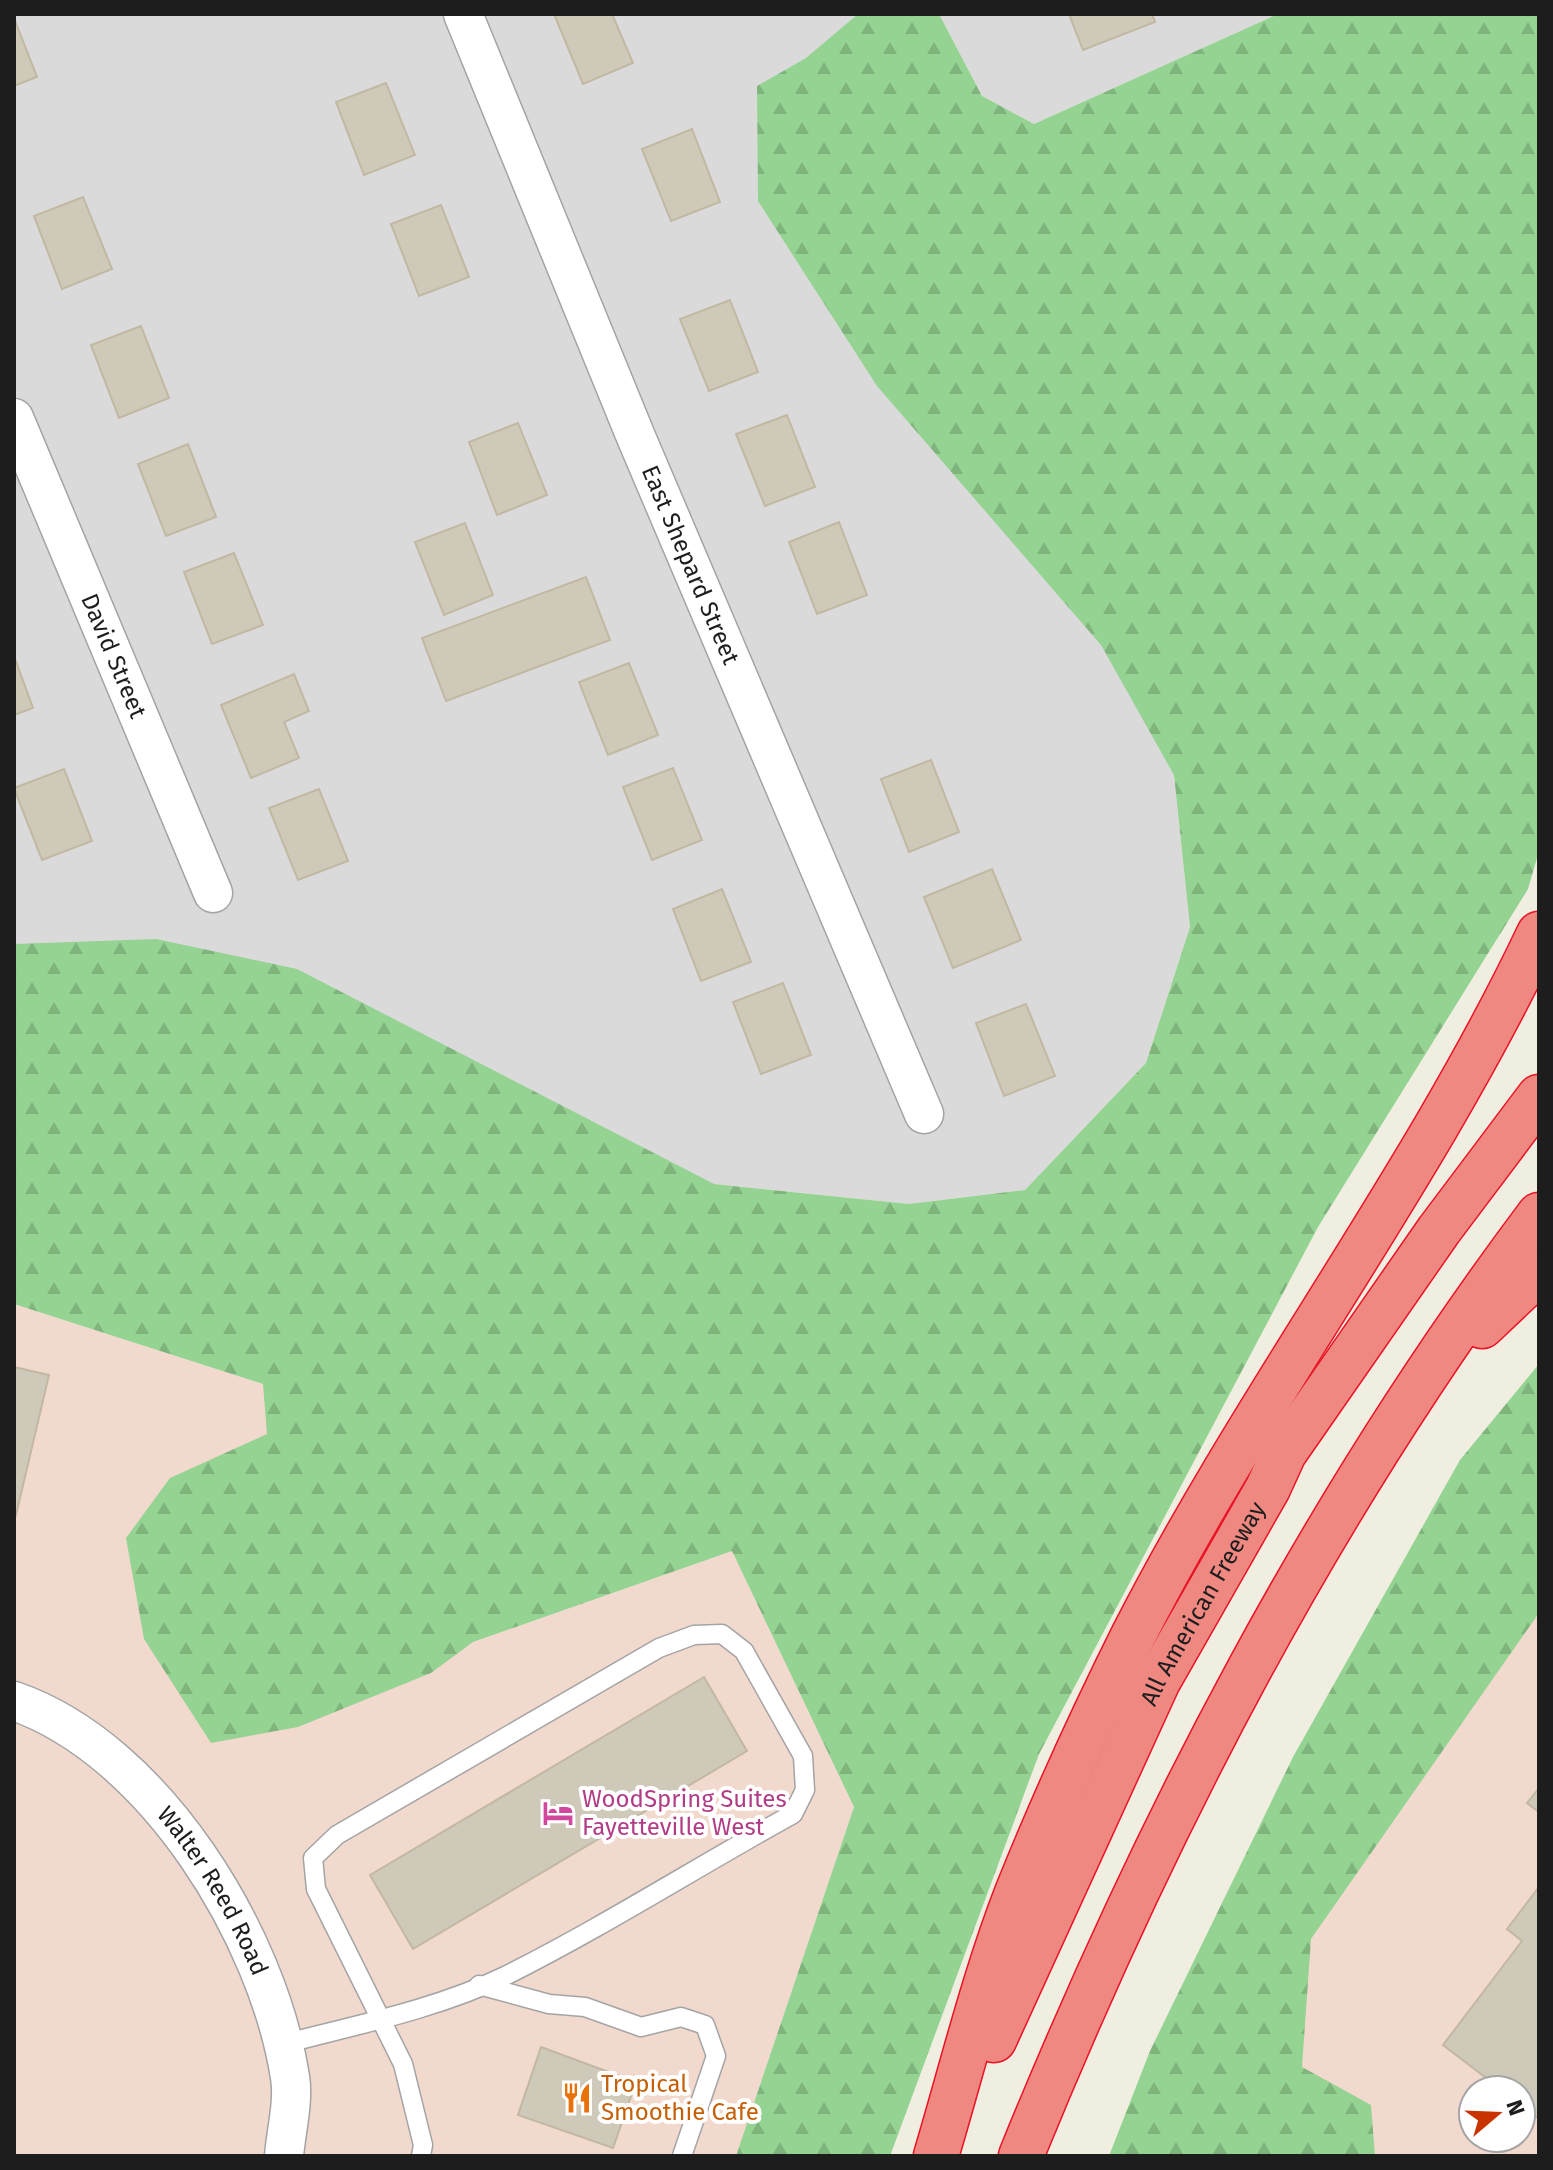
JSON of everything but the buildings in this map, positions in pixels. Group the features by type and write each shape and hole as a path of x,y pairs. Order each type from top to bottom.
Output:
{"highway":[{"path":"939,2156 1017,1896 1078,1752 1134,1635 1208,1501 1437,1125 1539,934"},
{"name":"All American Freeway","path":"939,2156 1158,1681 1261,1501 1284,1453 1439,1230 1539,1097"},
{"path":"1021,2156 1062,2055 1213,1733 1350,1491 1418,1385 1539,1215"},
{"path":"1418,1385 1539,1272"}],"street":[{"name":"East Shepard Street","path":"463,14 636,437 924,1114"},
{"name":"David Street","path":"14,418 213,893"},
{"name":"Walter Reed Road","path":"14,1701 37,1709 91,1745 143,1789 187,1839 224,1895 253,1954 283,2044 291,2081 284,2156"}],"lane":[{"path":"283,2044 382,2016 503,1977 793,1814 805,1790 803,1756 744,1651 722,1634 694,1635 659,1648 337,1835 313,1858 316,1889 382,2016 403,2064 423,2145 421,2156"},
{"path":"479,1985 549,2004 585,2007 641,2027 681,2017 705,2025 716,2056 682,2156"}],"shaded area":[{"path":"14,14 870,14 1174,775 1190,927 1146,1063 1025,1190 909,1204 714,1184 14,1086"},
{"path":"939,14 1278,14 1034,124 982,96"},
{"path":"14,1304 263,1384 473,1642 732,1551 854,1807 736,2156 14,2156"},
{"path":"1539,1613 1539,2156 1182,2156 1311,1939"}],"green space":[{"path":"858,14 939,14 982,96 1034,124 1278,14 1539,14 1539,851 1528,889 1318,1227 1039,1754 890,2156 736,2156 854,1807 732,1551 473,1642 431,1673 298,1727 211,1743 144,1639 126,1538 170,1478 267,1434 263,1384 14,1304 14,944 156,939 297,969 714,1184 909,1204 1025,1190 1146,1063 1190,927 1174,775 1101,645 877,386 758,201 757,86 806,58"},
{"path":"1539,1364 1539,1613 1311,1939 1302,2067 1371,2105 1375,2156 1109,2156 1150,2051 1293,1757 1460,1460"}],"place":[{"name":"WoodSpring Suites Fayetteville West","path":"558,1813"},
{"name":"Tropical Smoothie Cafe","path":"577,2098"}]}
